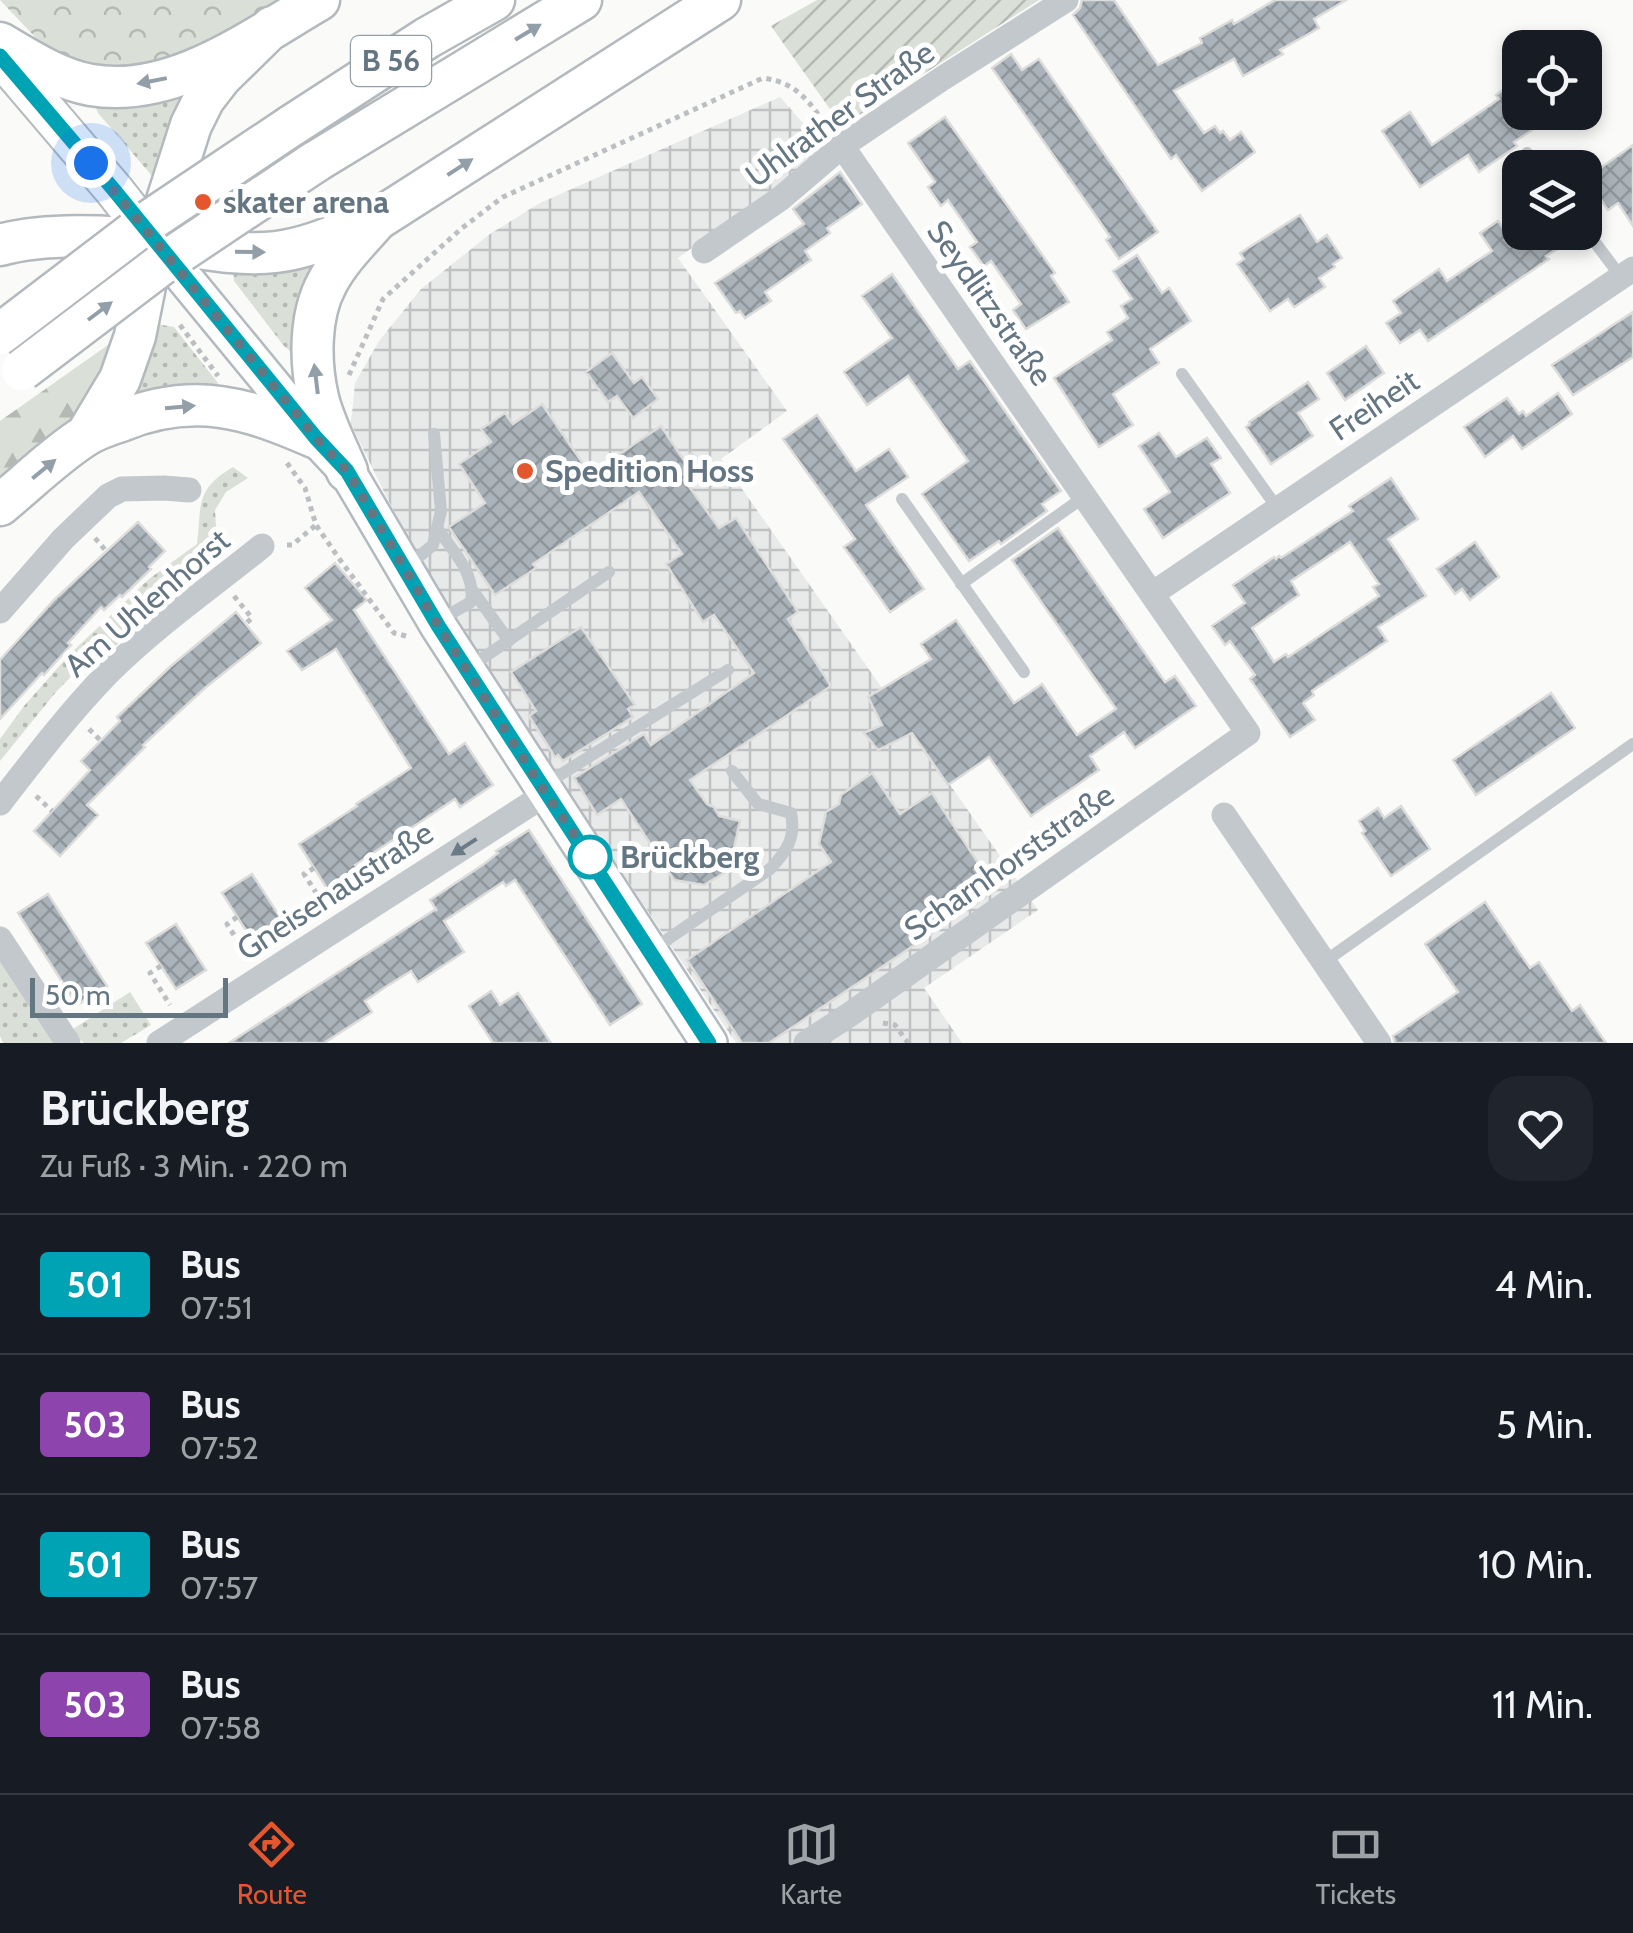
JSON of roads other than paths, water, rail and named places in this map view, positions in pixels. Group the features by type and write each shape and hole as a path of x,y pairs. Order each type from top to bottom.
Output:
{"highway":[{"path":"0,44 46,71 90,85 123,86 171,78 212,61 319,0"},
{"name":"B 56","path":"0,334 146,223 428,38 494,0"},
{"name":"B 56","path":"11,379 162,264 315,162 581,0"},
{"path":"0,245 16,240 110,236 202,250 274,252 299,248 378,219 720,0"},
{"path":"87,434 120,379 136,336 154,241 190,126 221,77 272,27"},
{"path":"347,471 317,419 312,348 325,287 340,262 378,219"},
{"path":"0,504 87,434 136,414 210,405 281,422 317,419"}],"main road":[{"path":"0,56 154,241 317,419"},
{"path":"347,471 404,568 424,630 466,669 709,1043"}],"street":[{"name":"Uhlrather Straße","path":"704,251 780,199 836,137 942,78 1066,0"},
{"name":"Seydlitzstraße","path":"836,137 1248,733"},
{"name":"Freiheit","path":"1152,594 1629,274"},
{"name":"Am Uhlenhorst","path":"0,611 108,496 122,489 189,490"},
{"name":"Am Uhlenhorst","path":"0,803 72,712 108,674 140,643 262,546"},
{"name":"Scharnhorststraße","path":"806,1043 1248,733"},
{"name":"Gneisenaustraße","path":"158,1043 544,790"},
{"path":"1224,815 1379,1043"},
{"path":"0,940 68,1043"}],"lane":[{"path":"1602,246 1629,274"},
{"path":"1182,374 1278,510"},
{"path":"404,568 433,545 442,511 434,434"},
{"path":"961,584 1084,497"},
{"path":"902,499 1024,672"},
{"path":"424,630 471,602 473,591 470,577 437,528"},
{"path":"466,669 609,572"},
{"path":"473,591 509,641"},
{"path":"544,790 728,670"},
{"path":"1324,962 1633,744"},
{"path":"650,951 770,868 792,840 792,813 758,804 732,771"}],"place":[{"name":"skater arena","path":"203,202"},
{"name":"Spedition Hoss","path":"525,471"},
{"name":"Brückberg","path":"590,857"}]}
